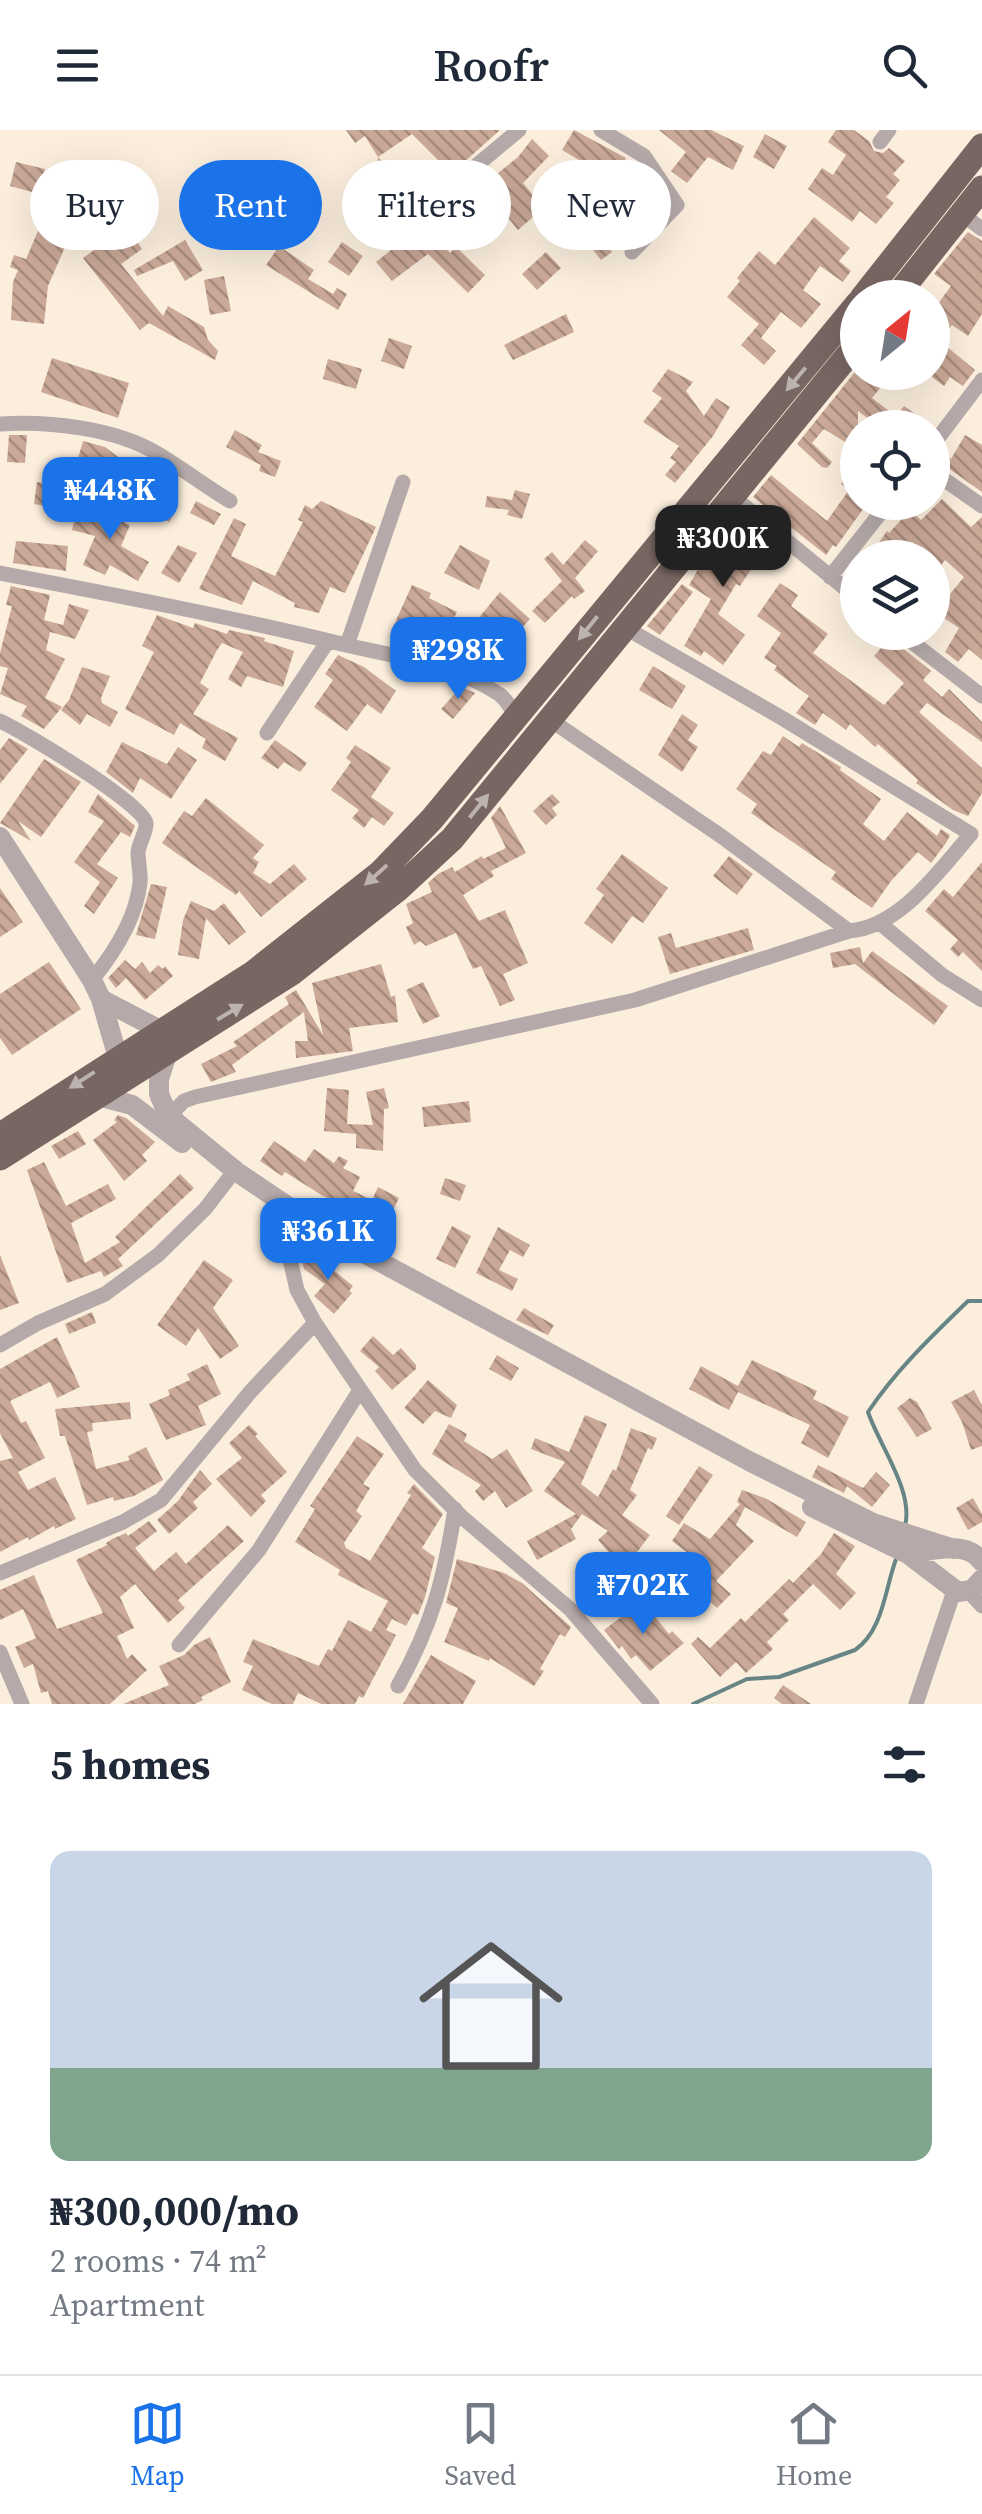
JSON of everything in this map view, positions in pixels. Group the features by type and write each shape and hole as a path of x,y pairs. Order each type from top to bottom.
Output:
{"highway":[{"path":"876,280 982,146"},
{"path":"913,280 972,222 982,188"},
{"path":"0,1135 118,1058 165,1039 292,973 397,890 452,838 730,494 740,464 840,327"},
{"path":"0,1158 98,1096 165,1039 381,872 432,819 740,464 840,361"}],"street":[{"path":"482,160 518,130"},
{"path":"601,130 644,156 677,205 632,252"},
{"path":"950,422 982,380"},
{"path":"0,424 61,427 134,443 230,501"},
{"path":"347,645 402,482"},
{"path":"950,484 982,506"},
{"path":"730,494 840,586"},
{"path":"830,578 875,520"},
{"path":"0,573 165,604 415,659 499,694 510,704 516,719"},
{"path":"170,1114 184,1101 194,1098 636,1000 849,931 882,924 931,880 977,828 624,627"},
{"path":"267,733 328,641"},
{"path":"922,650 982,696"},
{"path":"549,719 721,836 849,931"},
{"path":"0,721 45,745 126,800 145,819 138,856 138,896 96,990"},
{"path":"0,837 96,990 118,1058"},
{"path":"882,924 942,976 982,1000"},
{"path":"96,990 165,1039 159,1094 170,1114 237,1172 384,1266 873,1523 972,1592 916,1704"},
{"path":"98,1096 132,1104 286,1220 412,1296 864,1535 903,1545 962,1548 980,1555"},
{"path":"0,1344 105,1294 158,1255 205,1209 228,1178"},
{"path":"286,1220 287,1246 297,1290 315,1323 415,1470 570,1610 652,1704"},
{"path":"0,1573 123,1522 161,1500 251,1390 315,1323"},
{"path":"179,1645 259,1550 360,1390"},
{"path":"398,1686 420,1647 440,1591 455,1509"},
{"path":"0,1652 22,1704"}],"building":[{"path":"346,130 500,130 466,160 438,160 412,134 378,157 365,136 355,143"},
{"path":"574,130 626,158 579,160 562,150"},
{"path":"659,130 711,130 744,146 733,170 708,157 687,183 671,171 686,152"},
{"path":"836,130 854,130 869,141 874,151 883,153 889,148 905,161 893,174 900,180 886,197 894,203 876,224 860,211 852,222 808,189 822,168 833,175 846,155 828,142"},
{"path":"765,134 787,146 774,169 753,157"},
{"path":"532,139 549,156 545,160 531,160 531,175 523,183 531,193 531,219 518,230 511,221 511,163"},
{"path":"16,162 30,165 30,192 10,186"},
{"path":"814,217 850,248 839,261 851,271 844,280 820,266 803,290 821,304 801,328 781,312 761,338 776,351 764,365 741,345 759,324 727,297 759,251 775,265"},
{"path":"968,232 982,241 982,314 968,336 952,325 950,328 950,280 934,274"},
{"path":"342,242 342,250 354,250 363,256 349,276 328,262"},
{"path":"179,244 179,250 191,250 203,270 185,281 173,261 137,276 134,270"},
{"path":"30,250 64,250 48,286 44,324 11,320 13,282 18,270 10,267 14,255 26,259"},
{"path":"94,250 141,250 121,264 163,316 168,306 204,327 208,340 218,351 215,360 149,323 140,330 83,258"},
{"path":"276,250 285,250 314,270 308,279 333,294 337,288 347,294 338,310 266,265"},
{"path":"391,250 459,250 485,275 468,293 428,254 392,281 376,262"},
{"path":"593,250 610,250 612,252 601,260"},
{"path":"546,252 561,268 537,290 522,274"},
{"path":"224,276 231,311 210,315 204,280"},
{"path":"566,314 574,332 513,360 504,345"},
{"path":"389,338 412,346 404,369 381,361"},
{"path":"950,349 975,370 963,386 950,377"},
{"path":"52,358 129,383 118,418 41,392"},
{"path":"328,359 362,369 356,389 323,379"},
{"path":"668,369 693,382 686,391 704,416 716,398 730,407 713,436 675,483 665,475 676,462 670,458 679,446 643,422 662,398 652,391"},
{"path":"840,390 878,390 872,398 888,410 840,410 840,439 824,429 812,443 832,462 827,468 797,444"},
{"path":"235,430 262,445 258,452 281,461 275,477 259,471 261,465 226,447"},
{"path":"9,435 27,435 25,463 7,462"},
{"path":"965,435 982,445 982,492 950,469 951,459"},
{"path":"83,441 105,447 144,477 146,474 158,481 150,493 178,506 169,522 134,500 137,488 94,465 91,474 75,469"},
{"path":"771,475 827,521 840,503 840,520 855,520 826,555 753,497"},
{"path":"37,482 65,487 61,509 34,504"},
{"path":"515,490 530,494 522,519 507,515 509,510 485,507 487,496 512,500"},
{"path":"112,495 127,498 114,518 130,525 121,546 149,562 138,581 110,565 105,575 83,565 95,536 72,530 76,514 99,520"},
{"path":"196,501 221,514 214,525 190,513"},
{"path":"321,501 376,527 345,593 330,587 319,613 294,607 295,603 253,581 242,605 199,589 234,518 246,524 231,556 275,576 303,522 298,520 305,505 312,509"},
{"path":"950,507 971,527 982,517 982,660 969,649 958,662 945,652 950,650 959,628 950,622 950,594 964,577 950,564 950,540 881,540 901,520 950,520"},
{"path":"734,520 768,544 718,614 745,635 723,665 704,651 701,656 684,646 711,599 689,585 698,565"},
{"path":"585,540 598,551 575,578 585,591 574,599 572,596 545,623 532,611 562,581 544,559 552,552 563,565"},
{"path":"16,541 68,546 66,571 13,563"},
{"path":"178,545 197,553 179,583 161,573"},
{"path":"460,545 490,561 479,590 444,573"},
{"path":"780,583 798,595 791,606 828,634 813,653 884,705 904,683 874,656 879,650 905,650 931,671 923,680 942,697 949,689 982,722 982,742 927,703 919,712 982,768 982,793 968,816 916,783 918,780 878,744 875,747 850,724 846,730 823,713 815,725 796,713 809,696 764,658 781,633 757,616"},
{"path":"682,584 693,592 660,635 647,626"},
{"path":"412,585 457,612 435,654 416,649 420,638 393,627"},
{"path":"11,586 50,595 44,620 63,625 69,604 89,610 75,639 50,632 46,650 65,659 45,698 62,707 44,729 21,716 27,706 0,694 8,668 0,666 0,653 12,606 6,605"},
{"path":"500,592 530,619 502,650 522,668 515,675 483,647 475,656 459,642"},
{"path":"157,615 193,628 195,623 227,634 229,630 265,638 264,641 294,651 283,687 247,676 241,687 228,679 243,652 222,643 217,650 200,683 209,689 193,714 238,738 225,761 202,748 206,739 180,723 174,735 125,709 154,652 142,646"},
{"path":"338,655 364,667 396,691 381,714 367,704 347,731 314,707 333,680 325,674"},
{"path":"653,666 686,686 672,709 639,690"},
{"path":"82,667 110,676 101,698 102,703 118,712 110,727 87,714 80,725 61,710"},
{"path":"461,687 475,693 453,719 441,709"},
{"path":"682,714 698,725 688,740 698,747 682,772 658,755"},
{"path":"783,736 841,767 881,799 863,824 884,841 907,812 937,836 941,829 950,835 931,863 918,852 872,908 831,879 836,872 751,813 757,804 736,789 763,751 771,755"},
{"path":"9,738 28,749 0,784 0,750"},
{"path":"275,740 307,763 300,772 284,762 278,769 261,758"},
{"path":"122,742 167,764 178,747 197,760 171,799 140,778 133,793 106,772"},
{"path":"355,745 391,768 371,797 394,813 384,826 372,817 364,828 352,818 359,810 331,790 351,762 346,758"},
{"path":"44,759 81,782 41,837 18,821 31,841 0,823"},
{"path":"98,794 135,826 130,837 121,832 97,864 118,878 94,914 84,906 100,882 74,862 104,821 88,812"},
{"path":"552,794 560,802 552,808 557,815 546,825 533,811"},
{"path":"206,798 264,845 253,858 259,862 253,873 270,884 294,864 307,879 261,917 239,891 236,895 162,843 184,811 192,816"},
{"path":"500,806 526,853 491,871 494,876 463,895 479,921 505,910 528,963 503,974 515,1000 500,1006 481,966 473,969 456,933 426,946 420,941 414,945 406,927 413,923 406,904 432,892 428,883 438,874 452,867 455,872 506,848 491,818"},
{"path":"622,854 668,888 643,923 632,916 612,944 584,923 604,895 596,889"},
{"path":"729,856 753,874 737,895 713,876"},
{"path":"982,862 982,971 963,952 958,957 950,949 958,940 925,911 944,889 953,897"},
{"path":"151,884 167,887 155,939 136,935"},
{"path":"0,888 23,922 0,937"},
{"path":"191,901 214,911 224,903 246,932 229,945 206,918 199,959 178,955 183,920"},
{"path":"748,928 754,950 670,974 658,937 671,933 676,948"},
{"path":"860,947 863,963 872,951 948,1006 934,1025 855,964 833,968 830,953"},
{"path":"125,960 135,969 142,962 150,973 158,965 163,969 165,966 173,976 145,1000 126,978 116,988 108,978"},
{"path":"49,962 81,1009 12,1055 0,1038 0,994"},
{"path":"381,964 391,997 395,995 398,1022 349,1028 353,1051 296,1058 295,1041 308,1041 304,1012 232,1065 236,1072 211,1082 201,1064 237,1046 233,1042 289,1004 285,997 296,990 323,1035 312,983"},
{"path":"423,982 440,1016 423,1024 406,990"},
{"path":"327,1088 349,1090 347,1124 373,1125 366,1092 384,1088 389,1108 384,1109 383,1151 356,1148 356,1134 324,1131"},
{"path":"469,1101 471,1122 424,1127 422,1107"},
{"path":"118,1115 155,1142 142,1155 147,1161 124,1181 93,1140 117,1122 114,1120"},
{"path":"78,1131 86,1144 59,1159 51,1146"},
{"path":"274,1141 305,1162 314,1149 334,1163 339,1156 348,1161 343,1168 360,1177 353,1191 372,1200 378,1187 399,1198 377,1243 360,1234 364,1227 344,1218 349,1207 285,1172 282,1176 260,1161"},
{"path":"44,1162 66,1206 108,1184 116,1199 71,1223 85,1263 120,1242 115,1237 180,1174 194,1188 118,1259 123,1266 104,1277 101,1271 67,1283 27,1170"},
{"path":"445,1178 466,1185 460,1201 440,1194"},
{"path":"452,1226 471,1236 455,1268 436,1259"},
{"path":"498,1227 530,1245 523,1257 510,1250 499,1270 518,1279 512,1291 476,1273"},
{"path":"309,1250 353,1286 349,1291 352,1293 334,1314 314,1296 325,1284 304,1269 302,1260"},
{"path":"0,1255 19,1303 0,1310"},
{"path":"204,1260 233,1280 213,1308 239,1346 220,1359 198,1328 186,1346 157,1325"},
{"path":"524,1308 554,1325 548,1335 516,1320"},
{"path":"92,1312 96,1323 69,1334 65,1324"},
{"path":"373,1336 393,1355 401,1348 416,1365 392,1390 375,1371 379,1367 360,1351"},
{"path":"57,1337 80,1387 57,1398 50,1382 10,1401 21,1423 26,1421 45,1458 18,1472 28,1490 55,1477 76,1519 0,1552 0,1461 13,1458 0,1433 0,1369"},
{"path":"497,1355 519,1368 511,1381 489,1369"},
{"path":"752,1360 817,1391 813,1399 849,1417 828,1458 801,1443 810,1425 738,1392 729,1410 689,1389 701,1366 738,1386"},
{"path":"207,1364 221,1394 198,1406 206,1425 166,1440 149,1404 170,1395 168,1390 190,1380 187,1374"},
{"path":"428,1380 457,1405 451,1418 435,1411 423,1424 404,1408"},
{"path":"974,1390 982,1405 982,1446 971,1450 951,1402"},
{"path":"910,1398 917,1402 932,1429 917,1437 897,1408"},
{"path":"130,1402 131,1419 92,1423 93,1431 87,1432 96,1469 130,1460 128,1456 146,1447 163,1480 134,1496 87,1505 65,1436 60,1436 55,1409"},
{"path":"585,1415 607,1424 581,1484 598,1497 613,1469 616,1471 631,1428 657,1438 652,1450 648,1448 630,1490 637,1495 622,1515 650,1535 621,1566 598,1540 608,1531 582,1514 571,1529 576,1539 537,1560 527,1541 576,1514 544,1491 565,1462 531,1449 535,1438 569,1452"},
{"path":"449,1424 467,1434 464,1441 492,1459 507,1449 533,1491 506,1508 495,1491 483,1501 475,1491 481,1485 432,1454"},
{"path":"249,1425 287,1472 261,1495 266,1501 251,1517 216,1479 242,1458 229,1443"},
{"path":"357,1436 384,1454 363,1484 370,1488 356,1511 362,1516 344,1543 346,1548 370,1561 414,1484 443,1514 422,1548 435,1557 425,1597 418,1615 413,1613 406,1626 392,1619 386,1630 396,1635 363,1698 359,1696 355,1704 321,1704 298,1693 293,1704 272,1704 242,1690 253,1666 243,1662 253,1639 319,1666 348,1620 371,1632 388,1601 338,1575 340,1570 295,1542 315,1509 310,1506"},
{"path":"818,1465 863,1488 876,1472 890,1485 872,1507 847,1486 844,1493 812,1477"},
{"path":"699,1466 713,1475 679,1525 666,1516"},
{"path":"200,1470 212,1484 193,1502 198,1508 169,1534 157,1520 178,1501"},
{"path":"742,1490 765,1498 806,1522 797,1537 745,1507 736,1525 754,1541 716,1581 731,1594 717,1608 696,1589 712,1571 672,1541 684,1523 710,1539 740,1504 737,1502"},
{"path":"973,1498 982,1522 968,1530 956,1508"},
{"path":"149,1521 157,1531 135,1548 154,1571 176,1552 186,1564 228,1525 244,1541 178,1600 185,1608 168,1623 135,1584 120,1597 134,1628 117,1636 127,1659 132,1654 147,1670 110,1704 52,1704 48,1691 41,1693 33,1664 24,1668 15,1647 36,1638 23,1609 0,1620 0,1590 34,1575 57,1629 103,1613 76,1560 112,1539 126,1533 128,1536"},
{"path":"834,1533 855,1546 836,1574 856,1593 840,1610 813,1584 783,1614 789,1620 767,1642 773,1649 746,1673 736,1662 720,1677 691,1644 698,1637 710,1648 741,1618 745,1622 789,1579 793,1583 821,1554"},
{"path":"457,1559 504,1573 522,1583 571,1627 565,1637 560,1634 534,1686 490,1658 489,1661 444,1642 458,1608 446,1603"},
{"path":"642,1601 669,1634 672,1631 684,1643 650,1671 636,1655 631,1659 622,1646 619,1649 604,1630"},
{"path":"210,1637 231,1682 195,1704 123,1704 169,1685 159,1666"},
{"path":"431,1655 476,1681 463,1704 403,1704"},
{"path":"783,1685 811,1704 782,1704 774,1698"}],"waterway":[{"path":"905,1526 905,1498 868,1412 902,1368 968,1301 982,1301"},
{"path":"693,1704 747,1679 779,1677 855,1650 877,1621 896,1559"}]}
